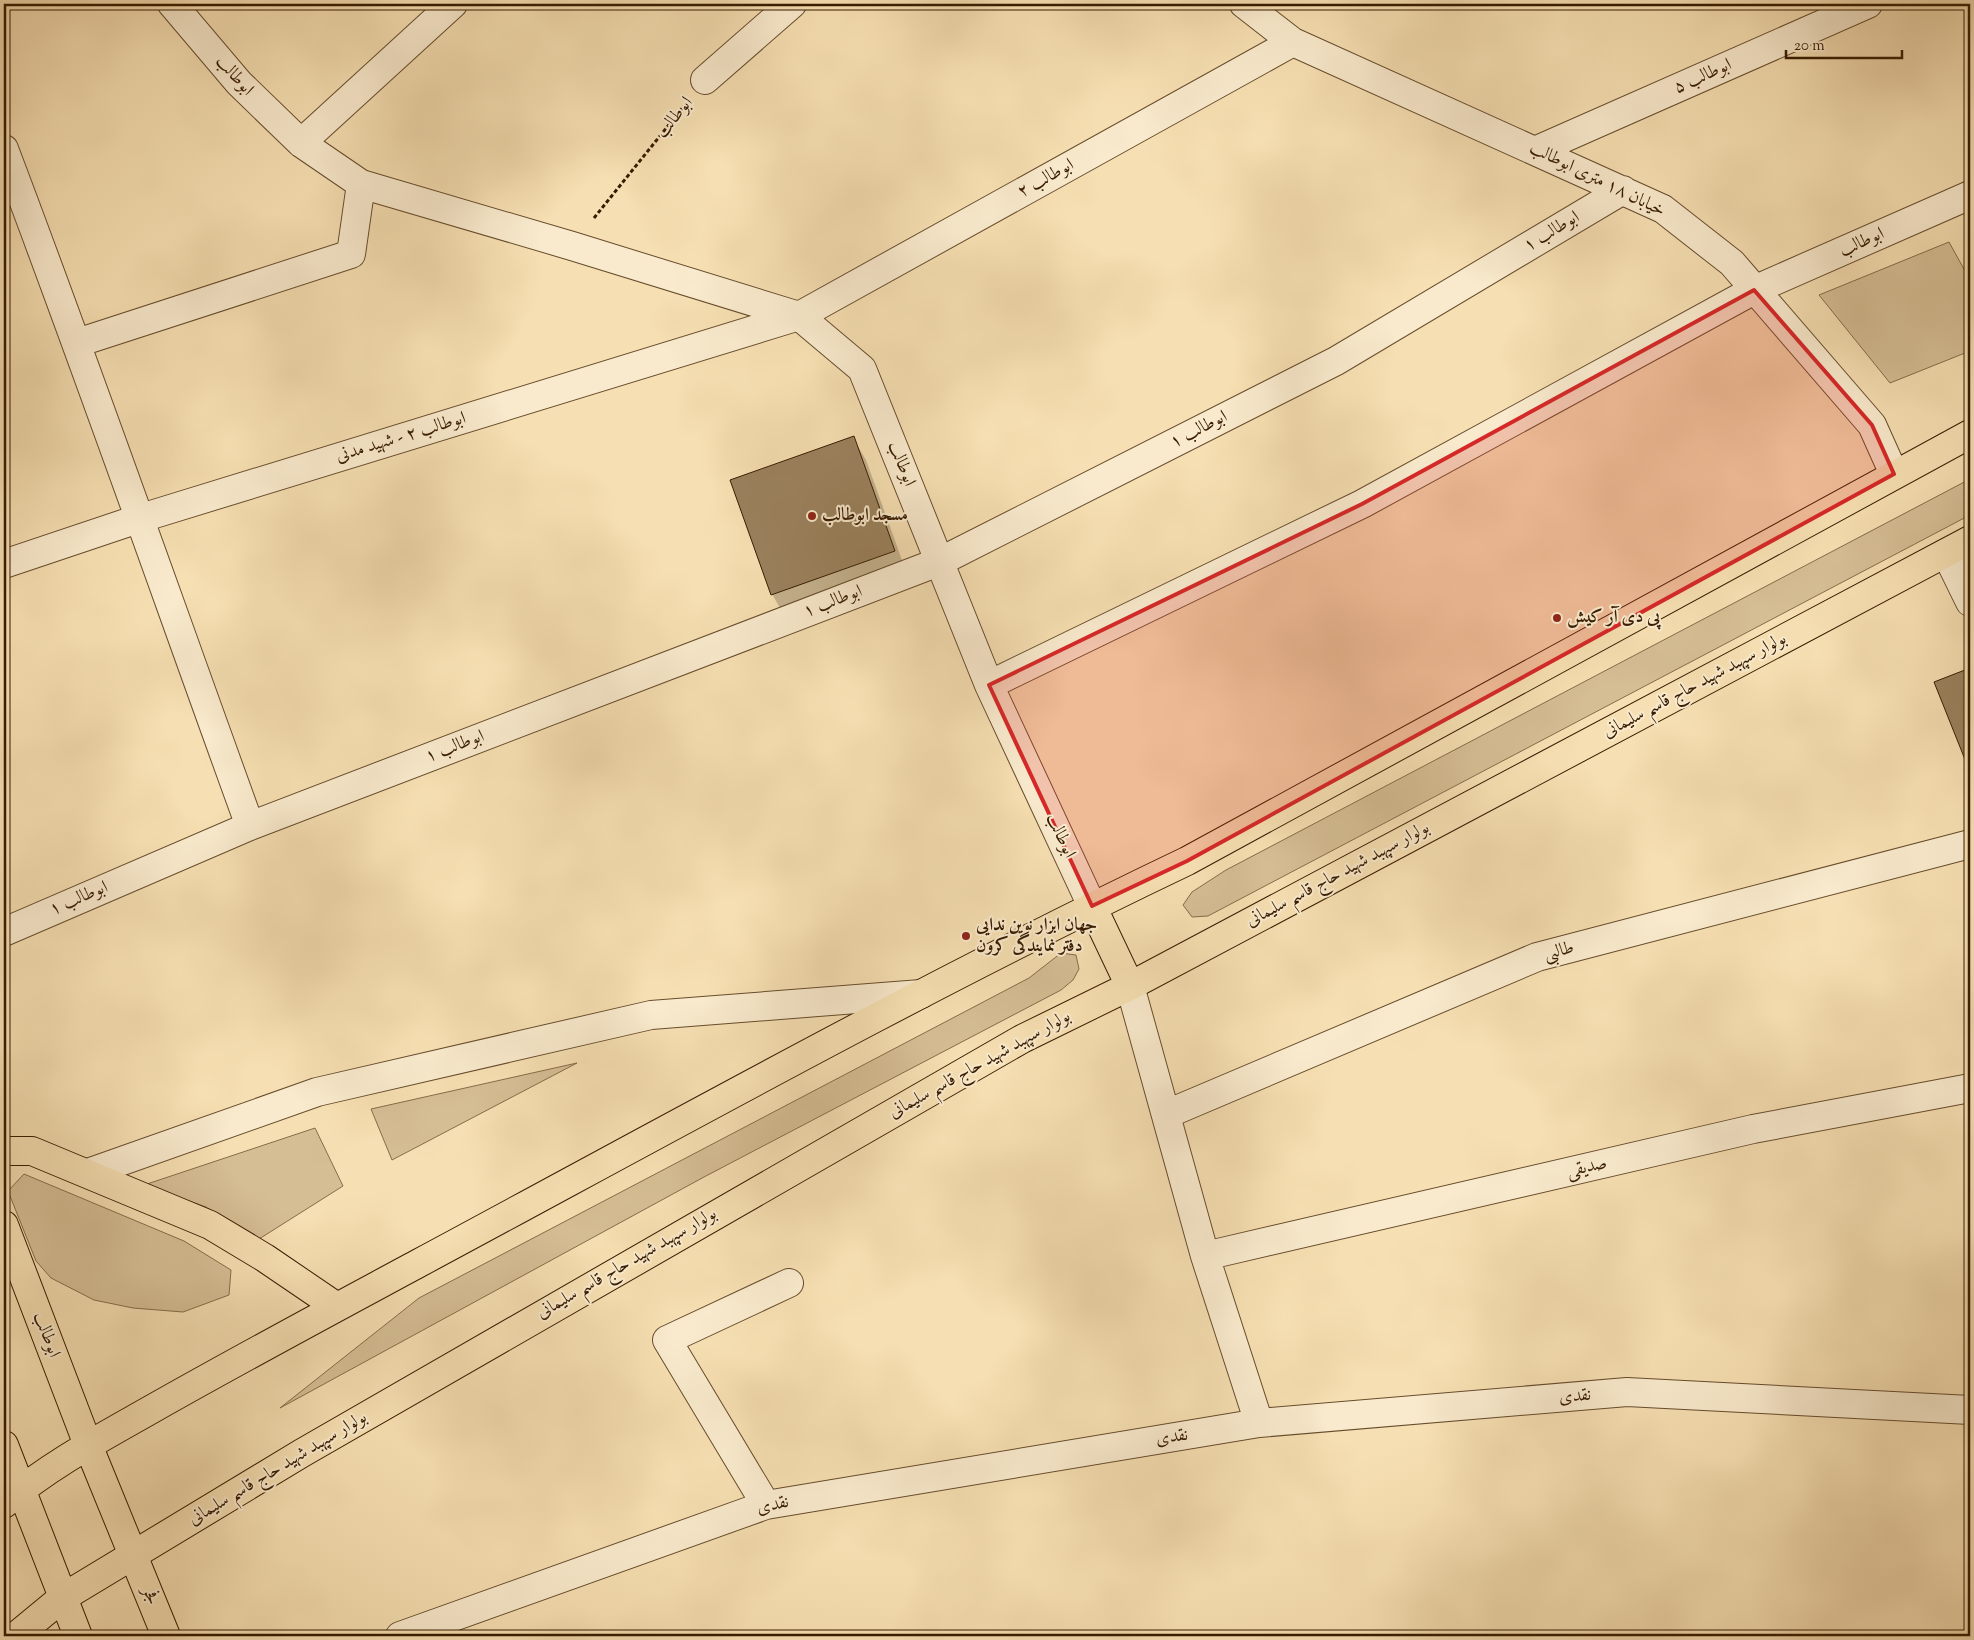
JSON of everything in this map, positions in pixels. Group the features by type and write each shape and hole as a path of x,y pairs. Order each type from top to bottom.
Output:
{"main road":[{"path":"12,1497 88,1446 337,1307 921,994 1092,906 1187,860 1970,434"},
{"name":"بولوار سپهبد شهید حاج قاسم سلیمانی","path":"16,1636 62,1598 302,1453 754,1191 1022,1039 1130,986 1970,540"},
{"path":"1092,906 1130,986"},
{"path":"4,1151 32,1151 210,1225 265,1258 337,1307"},
{"name":"ابوطالب","path":"4,1226 88,1446 134,1556"},
{"path":"4,1445 12,1497 62,1598 78,1636"},
{"name":"فجر","path":"134,1556 166,1636"}],"street":[{"name":"ابوطالب","path":"172,4 239,83 301,143 361,184 572,246 799,316 862,369 941,560 989,685 1092,906"},
{"path":"301,143 454,4"},
{"name":"ابوطالب","path":"705,80 792,4"},
{"name":"خیابان ۱۸ متری ابوطالب","path":"1244,4 1293,42 1538,150 1663,209 1732,263 1872,424 1894,474"},
{"name":"ابوطالب ۵","path":"1538,150 1868,4"},
{"name":"ابوطالب ۲","path":"799,316 1293,42"},
{"path":"4,149 77,343 138,519 250,826"},
{"path":"77,343 351,254 361,184"},
{"name":"ابوطالب ۱","path":"4,932 250,826 941,560 1336,361 1623,190"},
{"name":"ابوطالب","path":"1754,290 1970,196"},
{"path":"989,685 1362,504 1754,290"},
{"name":"ابوطالب ۲ - شهید مدنی","path":"4,564 138,519 799,316"},
{"path":"1946,553 1970,602"},
{"name":"طالبی","path":"1167,1114 1538,957 1970,844"},
{"path":"1130,986 1205,1256 1258,1424"},
{"path":"88,1173 318,1092 651,1015 921,994"},
{"name":"صدیقی","path":"1205,1256 1753,1129 1970,1088"},
{"path":"766,1505 667,1340 788,1283"},
{"name":"نقدی","path":"400,1636 766,1505 1258,1424 1627,1392 1970,1410"}],"path":[{"name":"ابوطالب","path":"572,246 705,80"}],"highlighted area":[{"path":"1754,290 1872,425 1894,474 1187,861 1092,906 989,685 1362,504"}],"shaded area":[{"path":"1949,242 1970,280 1970,351 1890,383 1819,295"},
{"path":"1970,479 1970,515 1208,916 1192,917 1183,905 1192,892 1226,870"},
{"path":"1061,953 1076,955 1079,969 1073,980 1061,990 704,1177 280,1408 419,1298 1029,978"},
{"path":"577,1063 392,1160 371,1109"},
{"path":"315,1128 343,1186 259,1239 206,1207 144,1185"},
{"path":"24,1174 184,1241 231,1270 229,1295 183,1312 133,1308 94,1300 51,1278 36,1261 8,1191"}],"building":[{"name":"مسجد ابوطالب","path":"854,436 895,551 771,595 730,480"},
{"path":"1970,668 1970,772 1934,682"}],"place":[{"name":"مسجد ابوطالب","path":"812,516"},
{"name":"پی دی آر کیش","path":"1557,618"},
{"name":"جهان ابزار نوین ندایی دفتر نمایندگی کرون","path":"966,936"}]}
